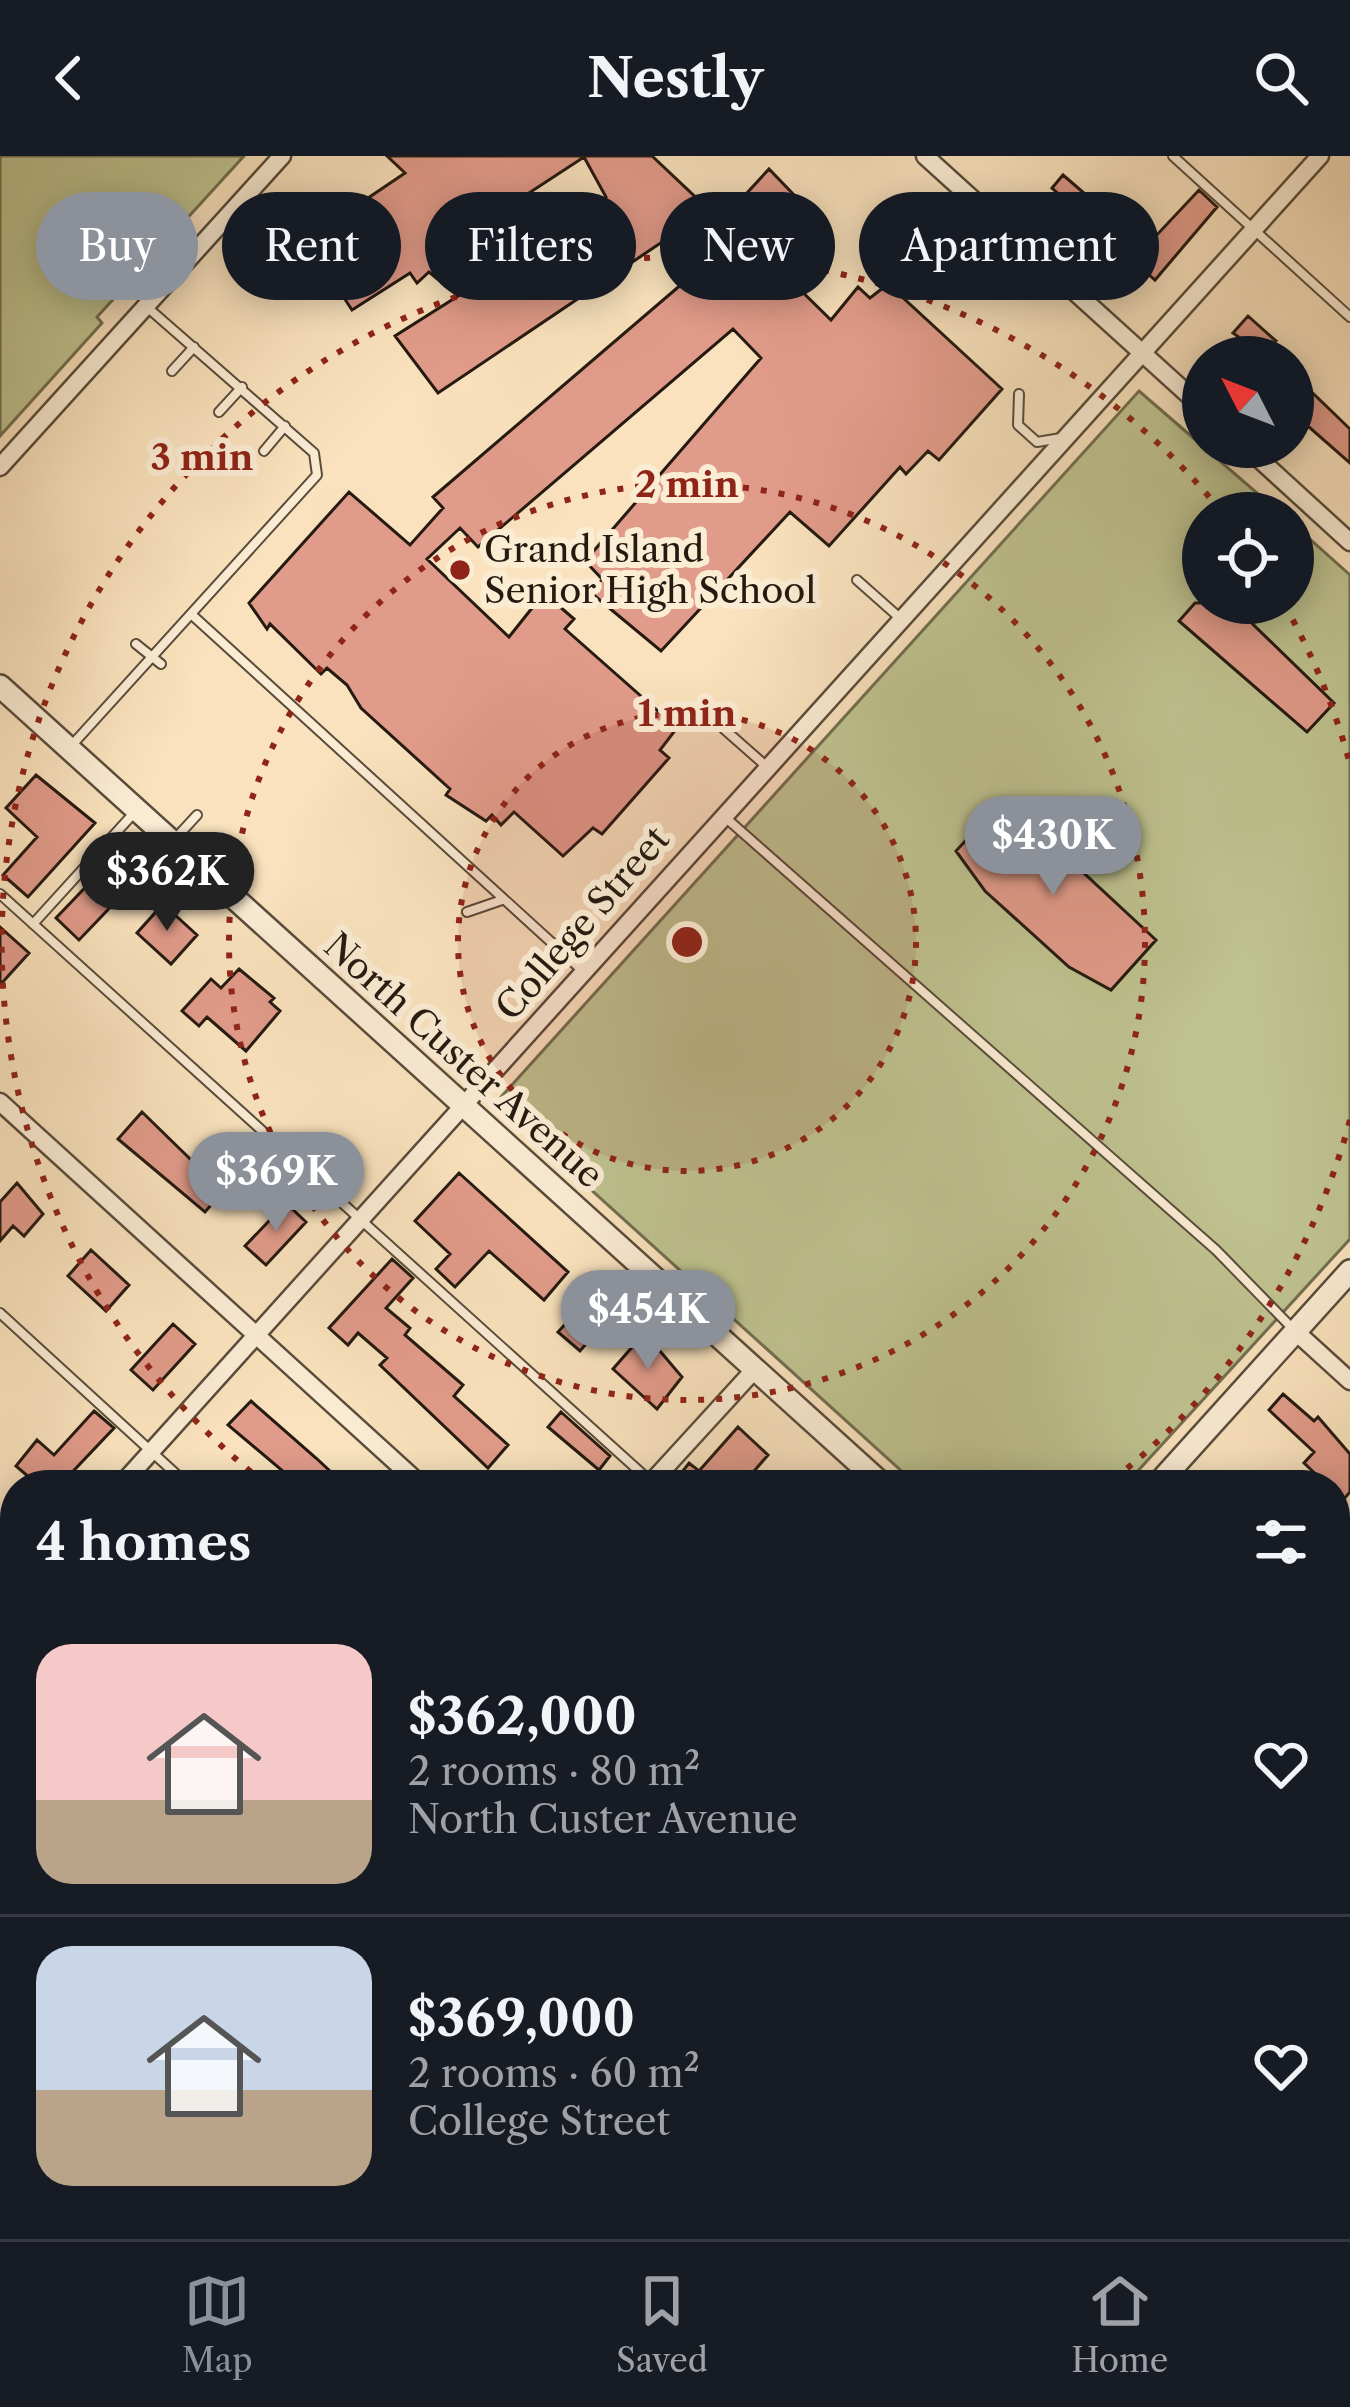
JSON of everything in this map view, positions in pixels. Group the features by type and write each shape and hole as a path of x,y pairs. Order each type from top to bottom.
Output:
{"street":[{"path":"0,467 282,156"},
{"path":"925,156 965,192"},
{"name":"College Street","path":"135,1470 1320,156"},
{"path":"1084,300 1182,389"},
{"path":"1269,468 1350,542"},
{"name":"North Custer Avenue","path":"0,686 867,1470"},
{"path":"0,1102 404,1470"},
{"path":"1175,1470 1350,1271"},
{"path":"1295,1331 1350,1381"},
{"path":"665,1470 756,1368"}],"lane":[{"path":"1173,156 1350,317"},
{"path":"68,748 317,476 314,453 146,306"},
{"path":"172,371 194,347"},
{"path":"219,412 242,387"},
{"path":"1019,394 1018,425 1037,442 1063,438"},
{"path":"264,451 285,426"},
{"path":"857,580 901,619"},
{"path":"191,614 584,973"},
{"path":"136,644 161,664"},
{"path":"724,730 766,766"},
{"path":"33,924 137,810"},
{"path":"722,814 1216,1250 1295,1331"},
{"path":"173,842 197,815"},
{"path":"0,894 637,1470"},
{"path":"466,912 504,899"},
{"path":"0,1313 172,1470"}],"green space":[{"path":"0,156 244,156 198,206 198,192 36,192 36,300 113,300 97,317 102,323 0,436"},
{"path":"1139,391 1182,428 1182,468 1228,468 1256,492 1182,492 1182,624 1314,624 1314,543 1350,575 1350,1239 1139,1470 900,1470 503,1110 501,1097"}],"building":[{"path":"387,156 652,156 690,192 660,192 660,243 636,260 636,192 603,192 584,157 531,192 425,192 425,276 417,283 410,273 401,279 401,192 377,192 405,173"},
{"path":"769,169 791,192 748,192"},
{"path":"1063,175 1083,192 1056,192 1052,188"},
{"path":"1199,190 1217,207 1159,275 1159,233"},
{"path":"858,287 859,300 905,300 1002,389 939,460 928,451 906,474 900,467 829,546 790,512 661,651 590,592 602,579 585,561 761,358 733,329 478,547 460,528 427,559 509,637 544,593 574,619 565,629 677,728 660,750 669,758 602,834 593,828 563,856 514,812 501,825 492,815 486,821 446,795 450,789 361,708 347,685 327,668 321,674 270,624 267,629 249,603 349,492 410,545 443,508 433,497 663,300 811,300 831,320"},
{"path":"345,300 368,300 352,310"},
{"path":"452,300 576,300 438,393 395,336"},
{"path":"1248,316 1270,336 1237,336 1233,333"},
{"path":"1314,394 1350,429 1350,463 1314,431"},
{"path":"1182,624 1253,624 1334,703 1307,732"},
{"path":"36,775 95,823 28,897 3,875 37,837 6,808"},
{"path":"1004,799 1156,940 1111,990 1069,967 985,891 956,851"},
{"path":"123,848 146,870 79,940 56,918"},
{"path":"163,904 197,935 171,964 137,933"},
{"path":"0,927 29,953 0,985"},
{"path":"239,969 274,998 270,1002 280,1011 246,1051 207,1017 199,1026 182,1011 211,979 221,988"},
{"path":"142,1112 223,1191 205,1212 118,1139"},
{"path":"459,1173 568,1272 544,1300 489,1251 455,1287 436,1269 450,1254 415,1221"},
{"path":"17,1183 43,1214 24,1236 13,1226 0,1241 0,1202"},
{"path":"286,1203 306,1222 266,1265 245,1246"},
{"path":"91,1250 129,1285 106,1311 68,1276"},
{"path":"392,1259 413,1278 386,1308 410,1328 405,1335 463,1385 454,1396 508,1445 488,1468 380,1365 387,1358 358,1333 348,1345 329,1328"},
{"path":"589,1298 610,1316 580,1351 558,1332"},
{"path":"173,1324 195,1344 153,1390 131,1370"},
{"path":"640,1338 654,1344 682,1377 657,1409 613,1369"},
{"path":"1283,1394 1314,1421 1318,1417 1350,1454 1350,1470 1311,1470 1304,1463 1314,1452 1269,1410"},
{"path":"251,1401 328,1470 282,1470 228,1425"},
{"path":"94,1411 114,1428 74,1470 21,1470 16,1466 37,1440 54,1455"},
{"path":"561,1412 610,1456 599,1470 548,1427"},
{"path":"738,1427 768,1455 755,1470 700,1470"}],"place":[{"name":"Grand Island Senior High School","path":"460,570"}]}
